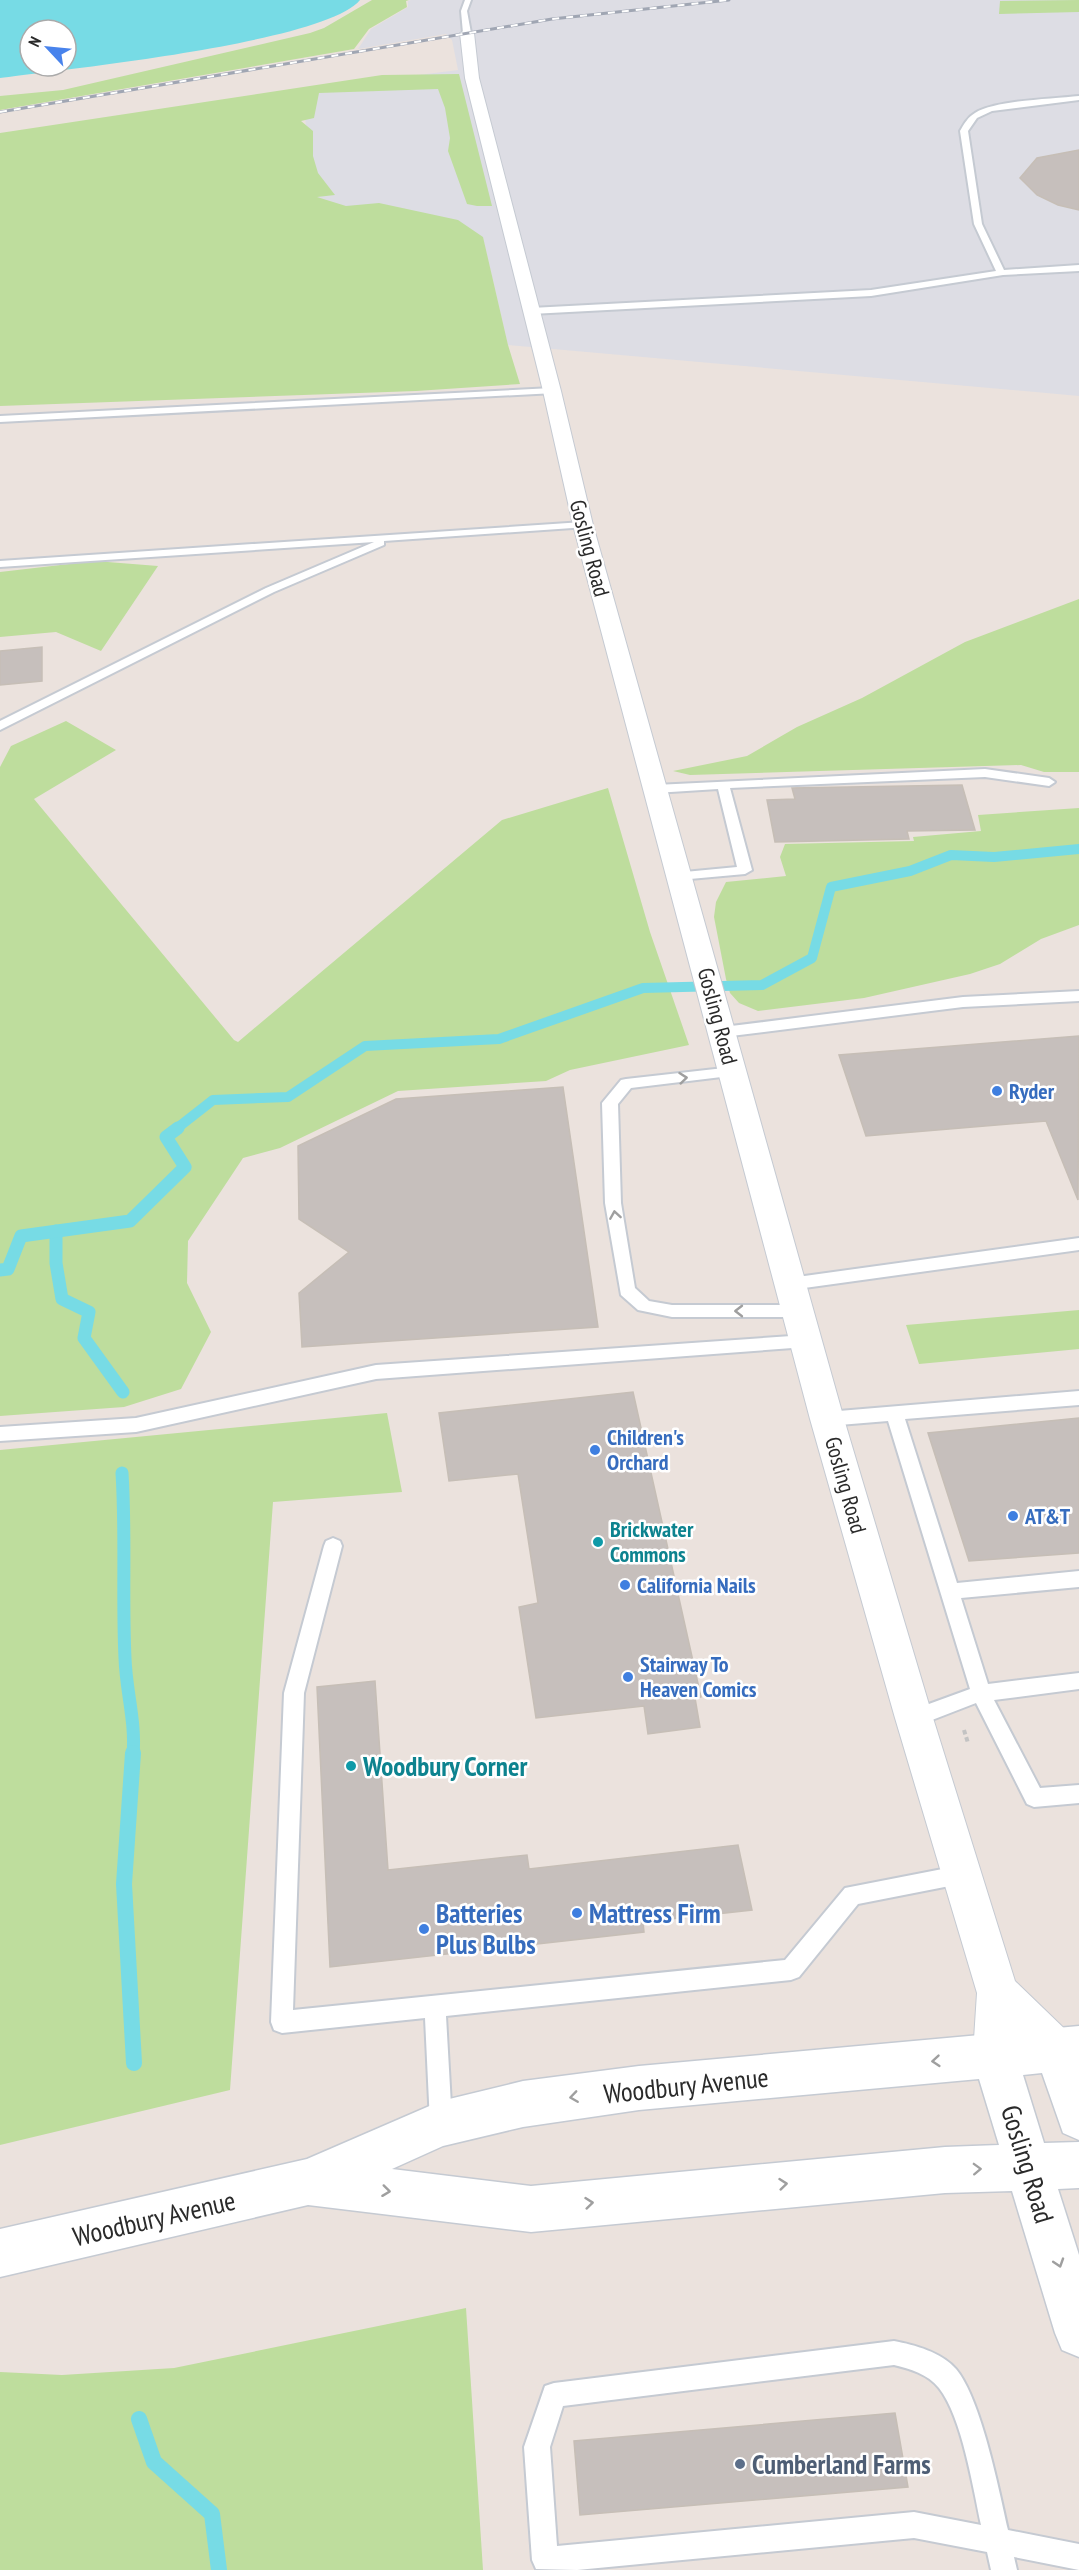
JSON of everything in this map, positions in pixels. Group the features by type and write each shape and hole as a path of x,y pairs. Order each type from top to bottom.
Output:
{"main road":[{"name":"Woodbury Avenue","path":"0,2253 308,2182 441,2124 523,2104 639,2088 1067,2049"},
{"name":"Gosling Road","path":"1067,2049 1079,2117"},
{"name":"Gosling Road","path":"994,2055 1079,2333"},
{"name":"Woodbury Avenue","path":"308,2182 531,2209 945,2170 1079,2165"}],"street":[{"name":"Gosling Road","path":"468,33 472,78 552,391 583,525 827,1419 914,1718 998,1993 994,2055"},
{"name":"Gosling Road","path":"998,1993 1067,2049"}],"lane":[{"path":"468,0 464,11 468,33"},
{"path":"1001,273 978,224 964,131 968,122 979,113 990,109 1079,98"},
{"path":"531,311 914,289 1030,269 1079,268"},
{"path":"0,419 552,391"},
{"path":"0,564 583,525"},
{"path":"0,726 270,590 393,537"},
{"path":"656,789 985,773 1049,782"},
{"path":"679,876 745,870 723,785"},
{"path":"723,1032 963,1002 1079,996"},
{"path":"733,1072 626,1084 610,1102 613,1203 627,1291 644,1306 672,1311 798,1312"},
{"path":"0,1434 136,1425 376,1372 798,1312 1079,1244"},
{"path":"827,1419 1079,1398"},
{"path":"896,1414 948,1592 981,1693 1034,1798 1079,1794"},
{"path":"333,1546 294,1693 282,2022 791,1970 852,1895 963,1875"},
{"path":"948,1592 1079,1579"},
{"path":"914,1718 981,1693 1079,1681"},
{"path":"435,2006 441,2124"},
{"path":"1004,2570 997,2541 963,2406 948,2379 921,2359 894,2353 554,2395 537,2447 545,2560 914,2525 997,2541 1079,2557"}],"shaded area":[{"path":"1079,0 1079,396 508,345 483,238 316,218 302,90 458,70 452,40 446,34 358,49 371,29 408,7 408,1"}],"green space":[{"path":"372,0 409,0 406,1 407,7 369,29 354,49 0,110 0,96 63,90 310,33 324,28"},
{"path":"1079,0 1079,12 999,14 1000,1"},
{"path":"459,74 492,206 467,204 448,151 450,138 445,108 438,89 319,93 314,118 301,121 313,131 313,156 318,173 335,195 317,197 346,206 379,203 458,220 483,237 508,345 520,384 416,391 0,406 0,133 382,75"},
{"path":"95,561 158,566 101,651 56,632 0,637 0,572"},
{"path":"1079,599 1079,772 1044,772 1021,765 690,775 673,771 747,756 797,727 862,698 965,642"},
{"path":"66,721 116,750 34,799 234,1040 238,1042 502,820 608,788 650,932 689,1045 570,1070 546,1081 398,1091 280,1148 243,1158 188,1241 187,1283 211,1332 181,1389 124,1407 0,1416 0,767 11,746"},
{"path":"1079,808 1079,925 1041,939 1000,964 970,974 864,998 758,1011 739,1003 730,993 714,917 716,902 726,882 786,876 780,857 785,844 914,841 913,837 981,831 978,815"},
{"path":"1079,1310 1079,1349 919,1364 906,1325"},
{"path":"387,1413 402,1492 273,1502 230,2090 0,2145 0,1450"},
{"path":"466,2308 483,2570 0,2570 0,2372 62,2375 174,2368"}],"water":[{"path":"0,0 360,0 337,15 298,29 191,52 78,68 78,18 18,18 18,76 0,78"}],"building":[{"path":"1079,150 1079,210 1058,205 1037,195 1020,178 1037,158"},
{"path":"42,647 42,681 0,685 0,651"},
{"path":"962,785 975,830 907,831 909,839 775,842 767,800 795,799 792,788"},
{"path":"1079,1036 1078,1200 1046,1121 866,1136 839,1055"},
{"path":"563,1087 598,1327 302,1347 299,1293 349,1252 299,1219 298,1146 396,1099"},
{"name":"Brickwater Commons","path":"633,1392 701,1697 695,1698 700,1727 648,1734 644,1706 536,1718 519,1607 538,1603 518,1474 449,1481 439,1413"},
{"path":"1079,1418 1079,1553 969,1561 928,1433"},
{"name":"Woodbury Corner","path":"375,1681 388,1870 527,1855 529,1869 738,1845 752,1910 643,1922 644,1932 330,1967 317,1687"},
{"name":"Cumberland Farms","path":"895,2413 908,2487 580,2515 574,2441"}],"waterway":[{"path":"176,1129 213,1100 288,1097 365,1046 499,1039 643,988 762,985 812,958 831,887 910,871 951,855 994,857 1079,849"},
{"path":"56,1231 130,1221 185,1167 166,1137 178,1128"},
{"path":"0,1270 8,1269 21,1236 56,1231"},
{"path":"56,1231 56,1263 62,1299 89,1312 84,1338 123,1392"},
{"path":"122,1473 125,1658 134,1743 133,1755"},
{"path":"133,1753 124,1884 134,2063"},
{"path":"139,2419 154,2462 212,2514 219,2570"}],"railway":[{"path":"0,112 552,19 729,0"}],"place":[{"name":"Ryder","path":"997,1091"},
{"name":"Children's Orchard","path":"595,1450"},
{"name":"AT&T","path":"1013,1516"},
{"name":"Brickwater Commons","path":"598,1542"},
{"name":"California Nails","path":"625,1585"},
{"name":"Stairway To Heaven Comics","path":"628,1677"},
{"name":"Woodbury Corner","path":"351,1766"},
{"name":"Mattress Firm","path":"577,1913"},
{"name":"Batteries Plus Bulbs","path":"424,1929"},
{"name":"Cumberland Farms","path":"740,2464"}]}
